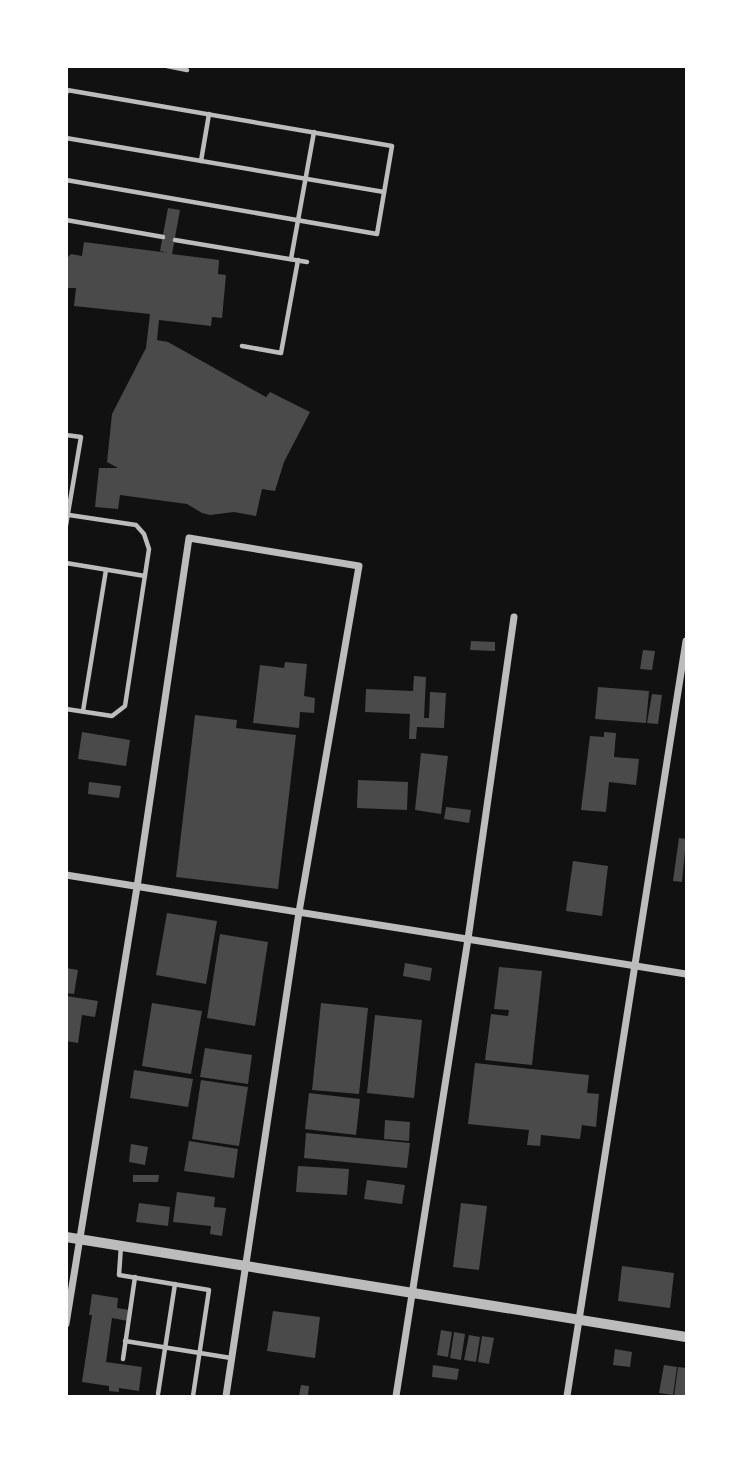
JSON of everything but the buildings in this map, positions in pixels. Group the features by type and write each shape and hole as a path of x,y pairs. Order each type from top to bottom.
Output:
{"street":[{"path":"66,1324 137,887 189,538 359,566 299,912 226,1396"},
{"path":"396,1396 468,939 514,617"},
{"path":"567,1396 687,641"},
{"path":"66,875 687,974"},
{"path":"66,1237 687,1337"}],"lane":[{"path":"167,66 187,70"},
{"path":"66,180 377,233 392,146 67,90 67,94"},
{"path":"201,161 209,114"},
{"path":"291,259 314,132"},
{"path":"66,138 384,192"},
{"path":"66,220 163,237"},
{"path":"175,240 307,262"},
{"path":"242,346 281,353 298,260"},
{"path":"66,435 81,437 66,525"},
{"path":"66,485 73,486"},
{"path":"66,709 112,716 125,706 149,549 144,534 136,525 69,515"},
{"path":"66,563 145,576"},
{"path":"83,711 106,570"},
{"path":"121,1246 119,1275 209,1290 192,1396"},
{"path":"123,1359 135,1277"},
{"path":"158,1394 175,1284"},
{"path":"125,1341 232,1358"}]}
